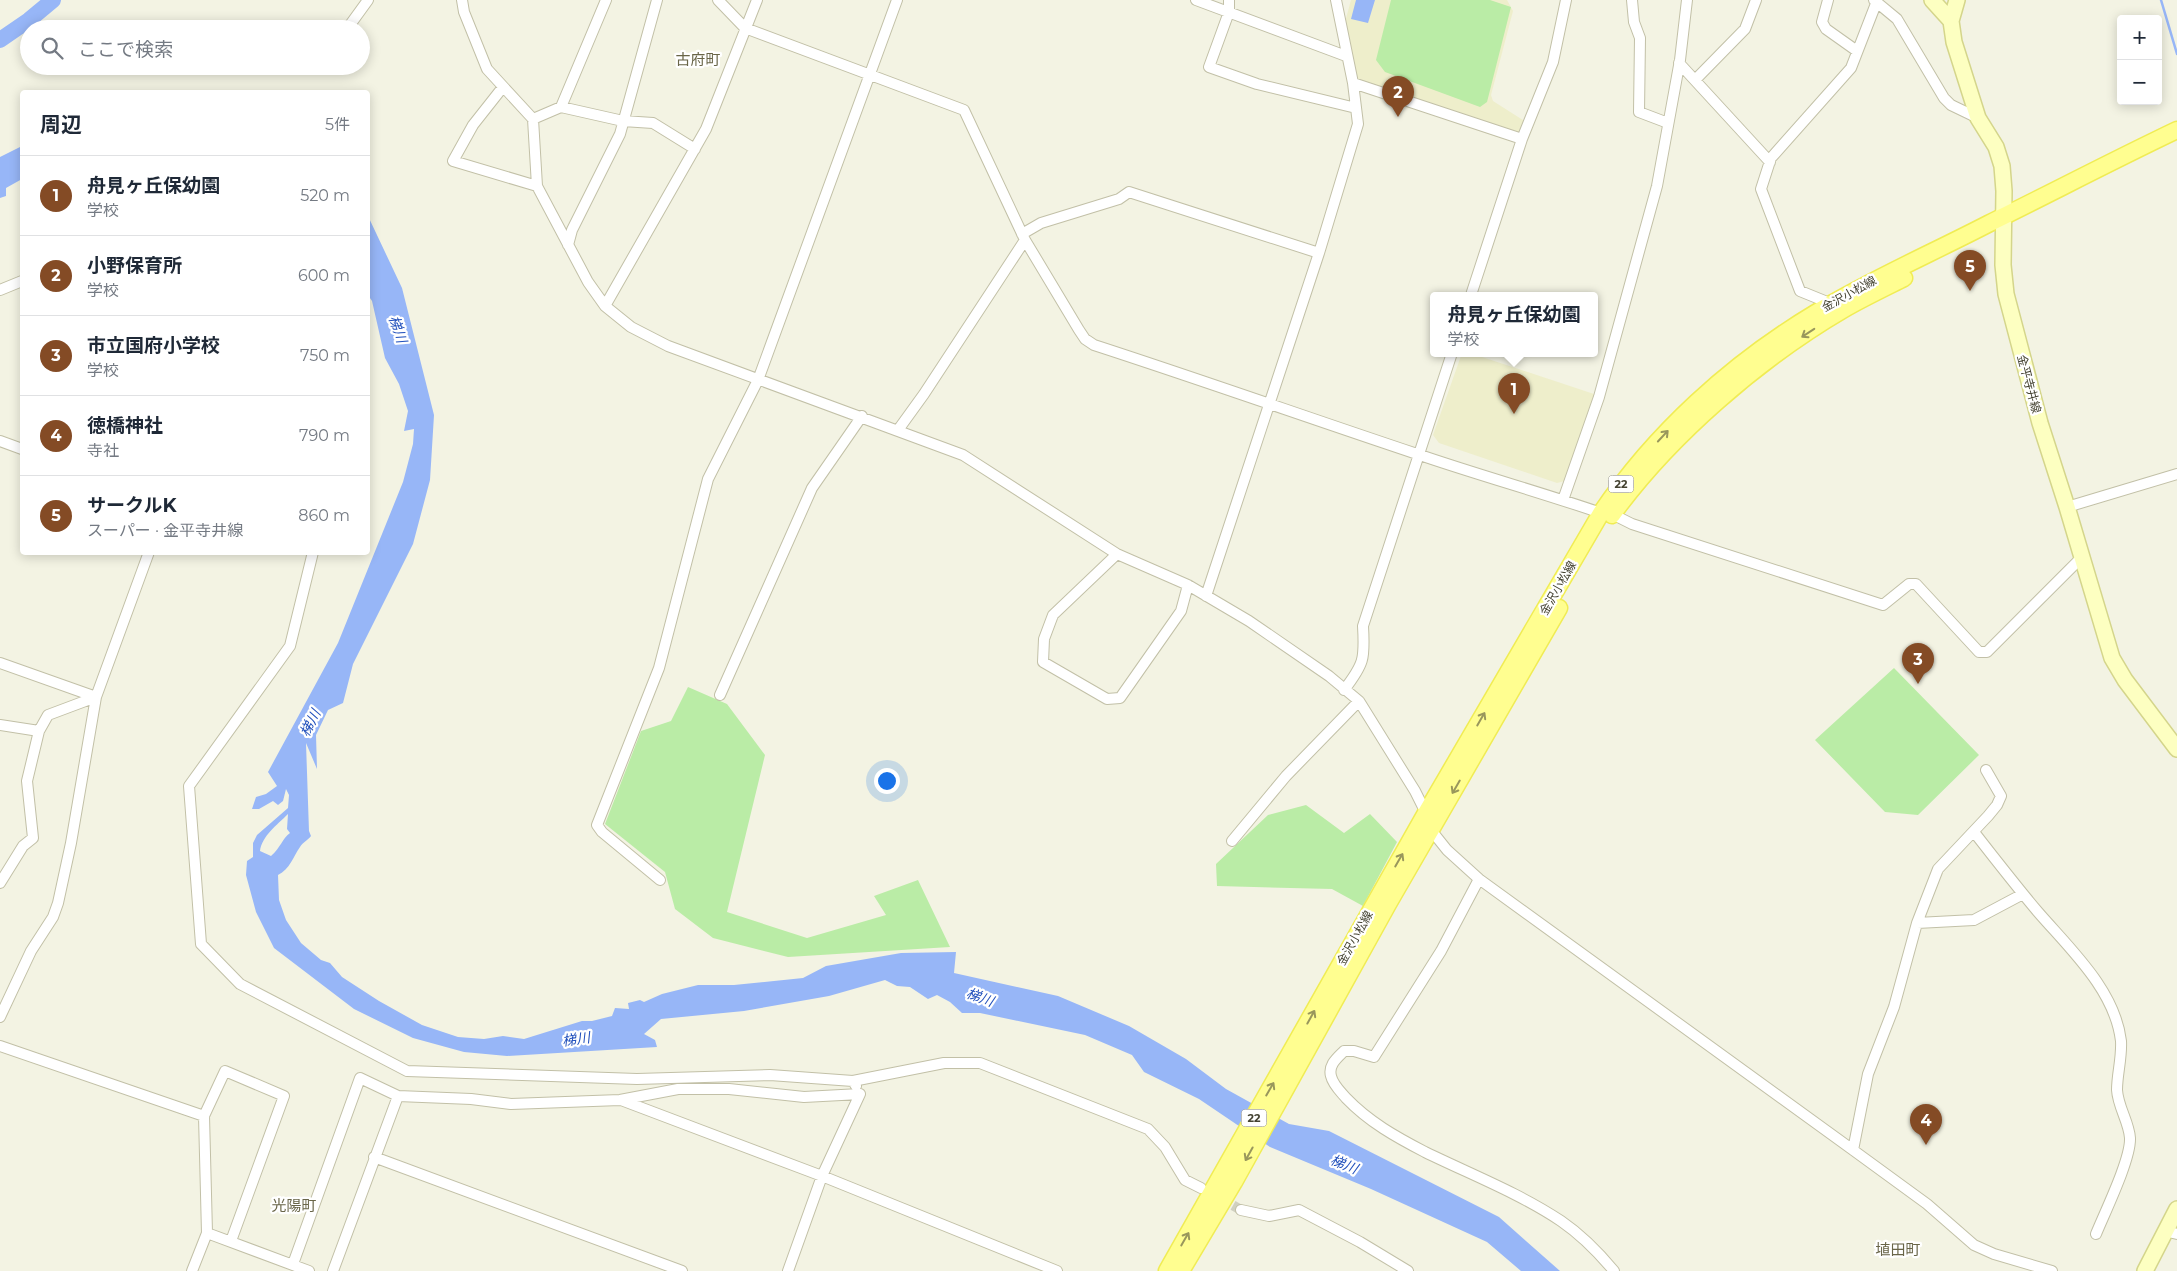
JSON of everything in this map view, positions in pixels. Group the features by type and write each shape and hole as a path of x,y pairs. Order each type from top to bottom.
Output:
{"main road":[{"path":"1932,0 1951,21"},
{"name":"金平寺井線","path":"1957,0 1951,21 1960,62 1978,118 1996,147 2002,166 2004,192 2002,223 2006,294 2040,423 2112,658 2125,680 2177,749"},
{"name":"金沢小松線","path":"1181,1271 1209,1211 1293,1062 1426,812 1607,514 1720,398 1804,334 1858,302 2002,223 2177,130"},
{"name":"金沢小松線","path":"1293,1062 1431,830 1633,469 1671,428 1725,377 1794,326 1872,281 2002,223 2177,141"},
{"path":"2144,1271 2171,1233 2177,1209"},
{"name":"金沢小松線","path":"1167,1271 1209,1211"}],"street":[{"path":"353,20 368,0"},
{"path":"462,0 464,12 486,70 533,119 537,186 588,282 605,306 631,326 668,346 862,416 963,455 1116,554 1188,585 1249,621 1329,676 1359,701 1426,812"},
{"path":"561,107 606,0"},
{"path":"568,245 572,230 620,134 657,0"},
{"path":"718,0 745,28 964,110 1023,237 1085,339 1094,345 1418,455 1607,514 1632,524 1883,605 1909,584 1916,584 1979,652 1987,652 2082,557"},
{"path":"605,306 695,148 720,98 757,0"},
{"path":"660,880 602,832 597,825 658,668 708,479 758,380 897,0"},
{"path":"1196,0 1346,56"},
{"path":"1229,0 1229,12 1209,67 1257,84 1356,108"},
{"path":"1206,596 1318,254 1358,124 1354,83 1346,56 1336,0"},
{"path":"1472,292 1522,139 1553,62 1566,0"},
{"path":"1632,0 1634,22 1640,38 1639,112 1668,123"},
{"path":"1563,500 1599,396 1657,186 1679,63 1687,0"},
{"path":"1695,80 1745,29 1756,0"},
{"path":"1828,0 1822,22 1826,29 1857,51"},
{"path":"1832,304 1800,291 1761,190 1770,162 1851,68 1875,0 1897,19 1944,98 1951,105 1978,118"},
{"path":"1679,63 1770,162"},
{"path":"1354,83 1522,139"},
{"path":"503,87 473,125 453,161 537,186"},
{"path":"533,119 561,107 623,121 653,123 695,148"},
{"path":"898,430 924,394 1023,237 1041,223 1119,199 1129,192 1318,254"},
{"path":"0,290 20,282"},
{"path":"1344,690 1360,668 1364,652 1363,626 1380,579 1451,357"},
{"path":"720,695 812,488 862,416"},
{"path":"0,441 20,448"},
{"path":"2067,507 2177,474"},
{"path":"1116,554 1053,614 1044,639 1043,662 1107,699 1120,698 1131,684 1181,611 1188,585"},
{"path":"0,1017 31,951 53,917 58,903 71,843 96,697 148,555"},
{"path":"312,555 290,646 188,786 201,944 240,984 407,1072 637,1079 770,1075 853,1081 944,1063 980,1063 1148,1129 1166,1147 1185,1180 1201,1188"},
{"path":"1,667 96,697"},
{"path":"0,883 23,846 33,838 27,781 39,731 48,714 96,697"},
{"path":"1232,841 1286,776 1359,701"},
{"path":"0,725 39,731"},
{"path":"1853,1150 1868,1074 1894,1007 1917,923 1938,868 1974,832 1997,805 2001,796 1986,770"},
{"path":"1431,830 1447,850 1480,879 1927,1204 1974,1245 1994,1254 2052,1271"},
{"path":"1974,832 2023,894 2070,946 2100,987 2116,1021 2120,1040 2121,1064 2117,1090 2121,1111 2130,1137 2128,1155 2096,1234"},
{"path":"1480,879 1441,951 1374,1057 1354,1050 1344,1051 1333,1062 1330,1075 1337,1088 1358,1110 1384,1130 1440,1160 1528,1202 1561,1222 1579,1236 1614,1271"},
{"path":"1917,923 1974,920 2023,894"},
{"path":"0,1046 204,1116"},
{"path":"192,1271 207,1233 204,1116 225,1072 284,1096 231,1241"},
{"path":"293,1264 360,1078 398,1096 471,1099 511,1104 620,1100 678,1089 698,1088 728,1089 804,1097 860,1094"},
{"path":"853,1081 860,1094"},
{"path":"788,1271 822,1176 860,1094"},
{"path":"333,1271 398,1096"},
{"path":"620,1100 822,1176 1057,1271"},
{"path":"374,1158 682,1271"},
{"path":"1241,1210 1270,1216 1299,1210 1360,1242 1408,1271"},
{"path":"207,1233 310,1271"}],"shaded area":[{"path":"1351,0 1507,0 1513,11 1491,95 1493,101 1526,122 1520,136 1356,83 1345,22"},
{"path":"1461,357 1482,357 1594,394 1565,481 1557,483 1439,443 1433,435"}],"green space":[{"path":"1391,0 1490,0 1511,7 1487,102 1480,107 1385,72 1376,60"},
{"path":"1894,668 1979,755 1918,815 1885,812 1815,740"},
{"path":"688,687 727,704 765,755 727,912 807,938 886,915 874,896 918,880 950,947 788,957 713,938 675,909 665,872 605,824 641,731 671,721"},
{"path":"1306,805 1344,833 1370,814 1397,842 1363,906 1332,889 1217,886 1216,864 1268,815"}],"water":[{"path":"1356,0 1375,0 1368,23 1351,19"},
{"path":"20,147 20,180 6,188 6,196 0,198 0,157"},
{"name":"梯川","path":"370,220 402,288 434,415 430,480 413,544 353,664 343,703 328,710 316,735 317,769 306,743 309,831 311,836 301,845 288,866 278,875 279,900 286,920 301,943 321,960 330,963 342,977 379,1001 422,1025 458,1037 484,1039 503,1036 524,1039 582,1021 592,1021 612,1016 615,1008 629,1009 628,1003 640,1000 644,1002 662,994 698,985 734,985 803,978 826,966 901,953 956,952 954,973 1058,996 1129,1026 1186,1059 1226,1089 1289,1124 1329,1131 1499,1217 1560,1271 1521,1271 1487,1242 1371,1189 1270,1147 1199,1099 1144,1072 1132,1055 1085,1035 980,1013 962,1013 950,1002 937,995 928,999 910,987 897,986 885,980 829,996 744,1011 661,1019 644,1034 655,1040 657,1047 507,1056 464,1052 413,1038 354,1009 274,948 256,912 246,875 247,861 253,857 253,843 257,835 288,808 289,795 286,789 283,801 278,805 273,801 259,809 252,809 256,797 266,794 277,786 268,772 338,643 403,482 413,444 414,429 404,431 408,411 399,384 385,358 370,298","holes":["288,814 287,829 290,833 271,856 260,851 267,836"]}],"waterway":[{"path":"29,20 53,0"},
{"path":"2161,0 2177,54"},
{"path":"0,40 20,26"}],"tunnel":[{"path":"1220,1198 1241,1210"}],"place":[{"name":"小野保育所","path":"1398,117"},
{"name":"サークルK","path":"1970,291"},
{"name":"舟見ヶ丘保幼園","path":"1514,414"},
{"name":"市立国府小学校","path":"1918,684"},
{"name":"徳橋神社","path":"1926,1145"}],"district":[{"name":"古府町","path":"698,60"},
{"name":"光陽町","path":"294,1206"},
{"name":"埴田町","path":"1898,1250"}]}
